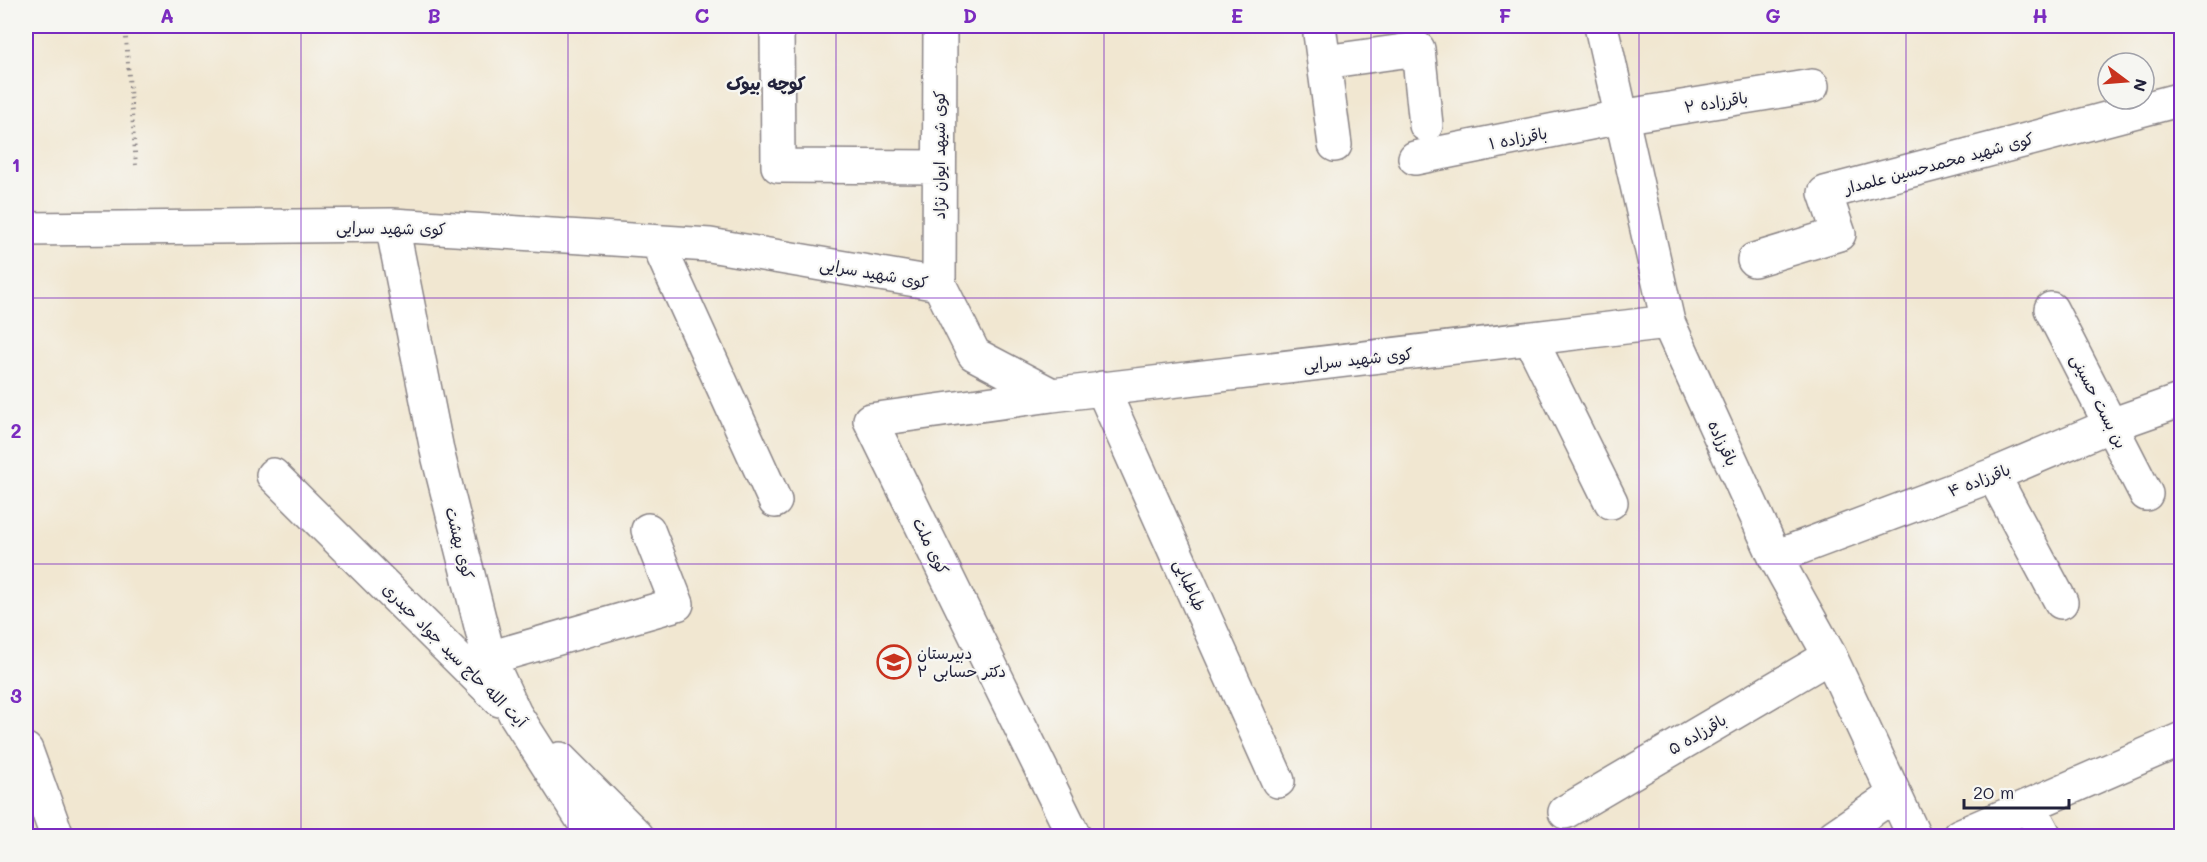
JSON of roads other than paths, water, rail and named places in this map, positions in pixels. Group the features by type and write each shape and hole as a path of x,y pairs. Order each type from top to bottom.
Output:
{"street":[{"path":"777,26 778,166 939,167"},
{"name":"کوی شیهد ایوان نژاد","path":"939,285 940,26"},
{"path":"1319,26 1335,145"},
{"name":"باقرزاده","path":"1601,26 1668,322 1775,556 1830,656 1914,837"},
{"path":"1324,62 1418,49 1426,125"},
{"name":"باقرزاده ۲","path":"1620,117 1812,86"},
{"name":"کوی شهید محمدحسین علمدار","path":"1754,260 1839,234 1825,193 2181,99"},
{"name":"باقرزاده ۱","path":"1415,158 1620,117"},
{"name":"کوی شهید سرایی","path":"26,229 392,225 710,245 939,285 974,354 1052,395 1668,322"},
{"name":"کوی بهشت","path":"392,225 438,455 489,658 515,714 593,837"},
{"path":"657,242 776,501"},
{"name":"بن بست حسینی","path":"2051,309 2146,494"},
{"path":"1531,340 1611,501"},
{"name":"طباطبایی","path":"1102,388 1278,781"},
{"name":"کوی ملت","path":"1052,395 870,420 1074,837"},
{"name":"باقرزاده ۴","path":"1775,556 1993,475 2111,425 2181,400"},
{"name":"آیت الله حاج سید جواد حیدری","path":"273,475 637,837"},
{"path":"1993,475 2061,602"},
{"path":"489,658 677,604 648,530"},
{"name":"باقرزاده ۵","path":"1565,812 1830,656"},
{"path":"1959,837 2181,739"},
{"path":"26,750 57,837"},
{"path":"1834,837 1894,795"},
{"path":"2029,806 2045,837"}],"place":[{"name":"دبیرستان دکتر حسابی ۲","path":"894,662"}],"district":[{"name":"کوچه بیوک","path":"766,84"}]}
